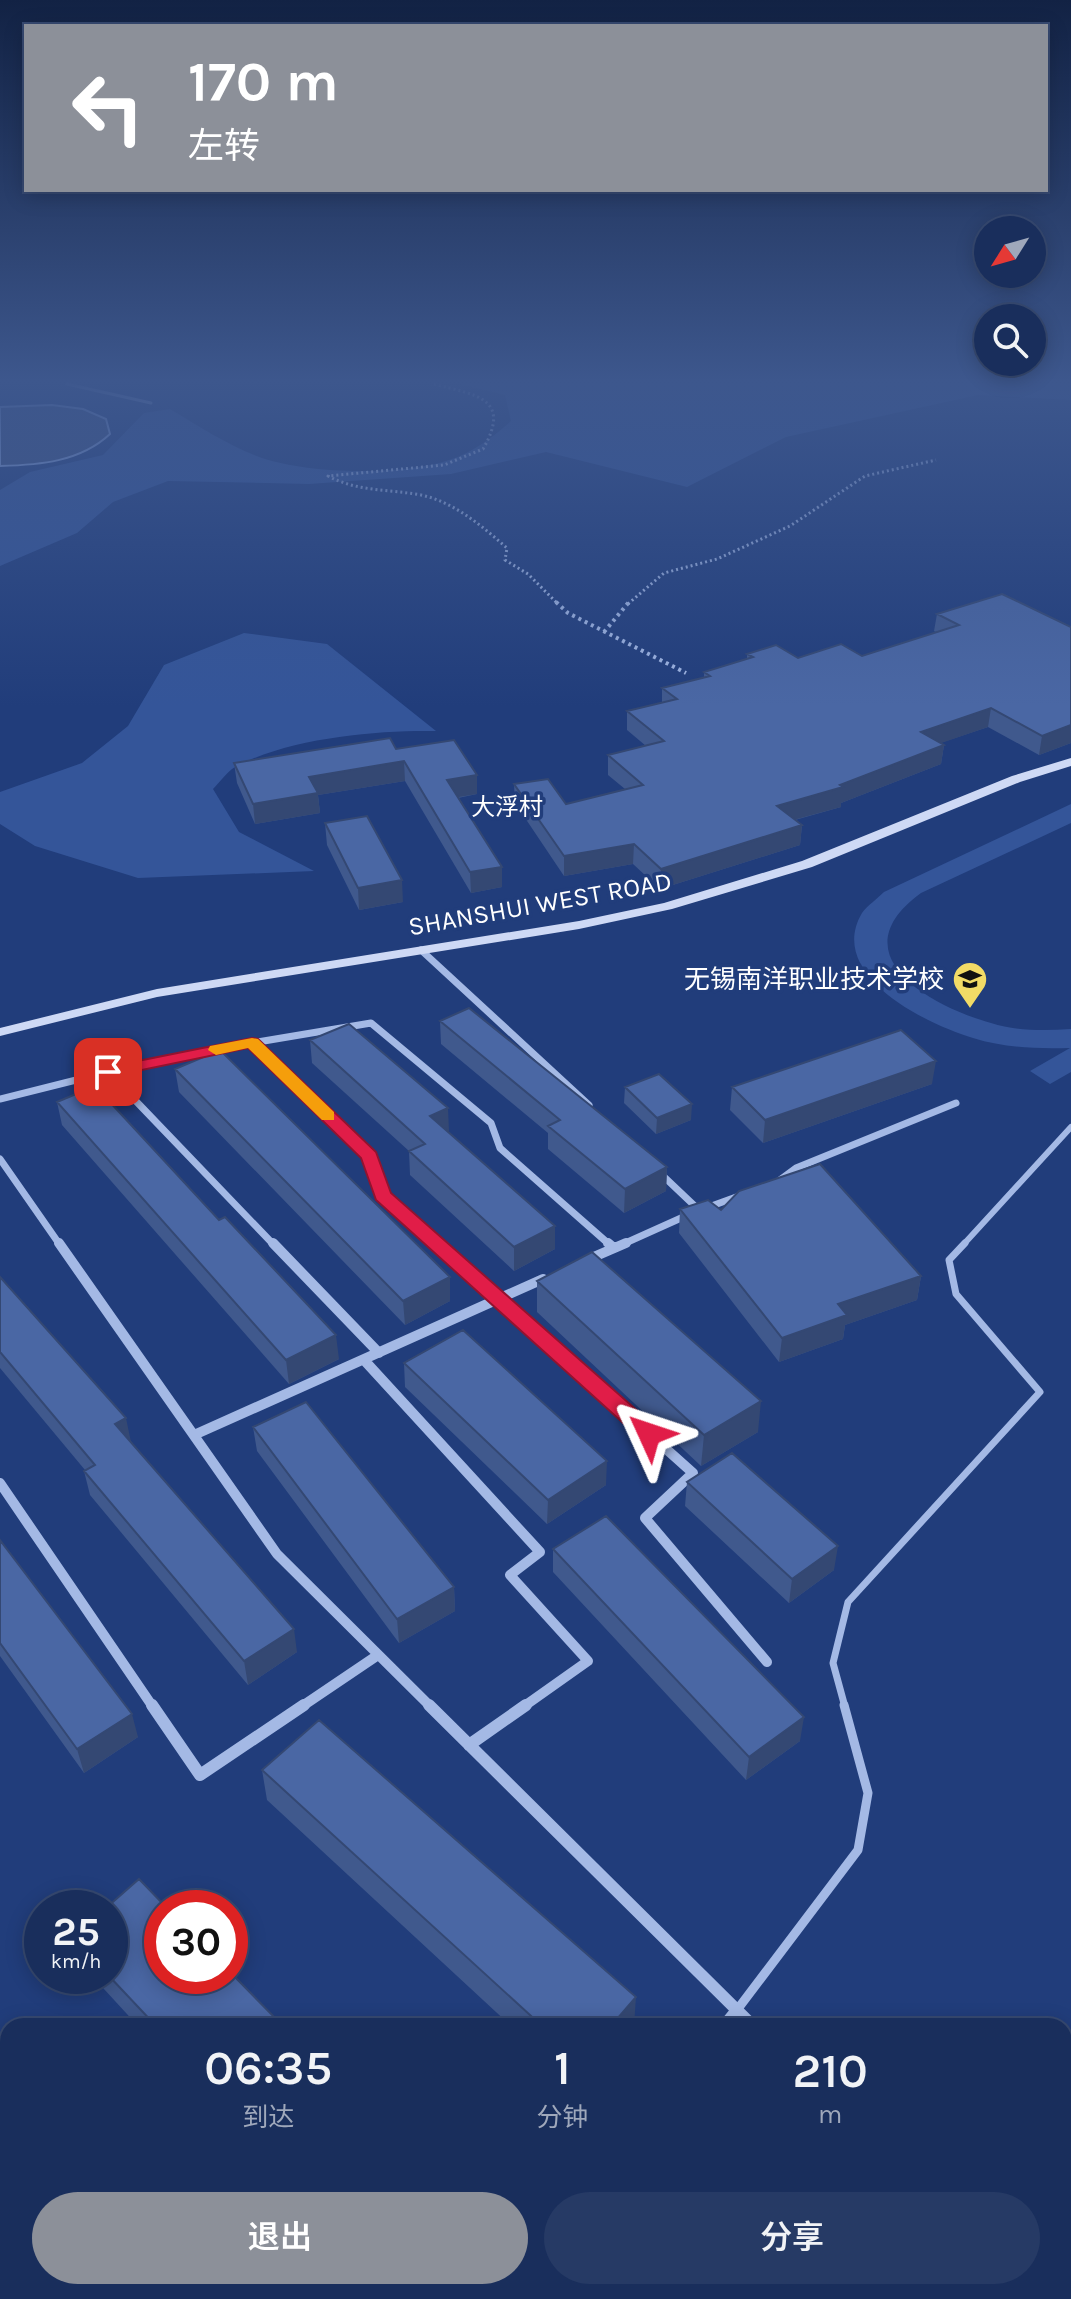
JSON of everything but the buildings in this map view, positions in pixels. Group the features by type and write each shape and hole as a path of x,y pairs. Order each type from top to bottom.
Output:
{"street":[{"name":"SHANSHUI WEST ROAD","path":"0,1032 157,993 579,925 730,890 807,864 1016,779 1071,762"},
{"path":"421,950 599,1116"},
{"path":"0,1099 108,1072 371,1023 491,1123 500,1148 614,1248"},
{"path":"252,1043 370,1156 383,1195 693,1473 645,1518 767,1662"},
{"path":"108,1072 379,1353"},
{"path":"764,1187 796,1168 956,1103"},
{"path":"0,1159 277,1554 745,2018"},
{"path":"655,1168 700,1211"},
{"path":"585,1261 751,1192"},
{"path":"194,1435 556,1274"},
{"path":"364,1360 540,1552 510,1575 588,1661 469,1745"},
{"path":"0,1483 200,1775 378,1655"},
{"path":"730,2018 737,2010"}],"lane":[{"path":"737,2010 858,1850 868,1793 833,1663 848,1602 1040,1392 956,1294 949,1260 1071,1127"}],"path":[{"path":"372,491 428,496 459,511 507,548 505,560 528,574 568,613 686,673"},
{"path":"604,632 635,595 664,573 717,559 790,526 842,491"}],"shaded area":[{"path":"0,491 141,491 113,502 77,533 0,566"},
{"path":"244,633 327,644 436,731 360,734 281,749 235,767 213,789 239,832 314,871 138,878 35,846 0,824 0,792 82,763 128,726 164,665"},
{"path":"1071,804 1071,823 921,893 897,915 888,937 890,956 902,974 943,1004 1011,1028 1071,1029 1071,1072 1050,1084 1030,1071 1070,1048 997,1044 932,1022 887,994 869,977 858,957 854,936 862,913 884,892"}],"slow traffic":[{"path":"216,1050 252,1043 328,1116"}],"place":[{"name":"无锡南洋职业技术学校","path":"970,1010"}],"district":[{"name":"大浮村","path":"507,807"}],"route":[{"path":"108,1072 252,1043 370,1156 383,1195 649,1434"}]}
